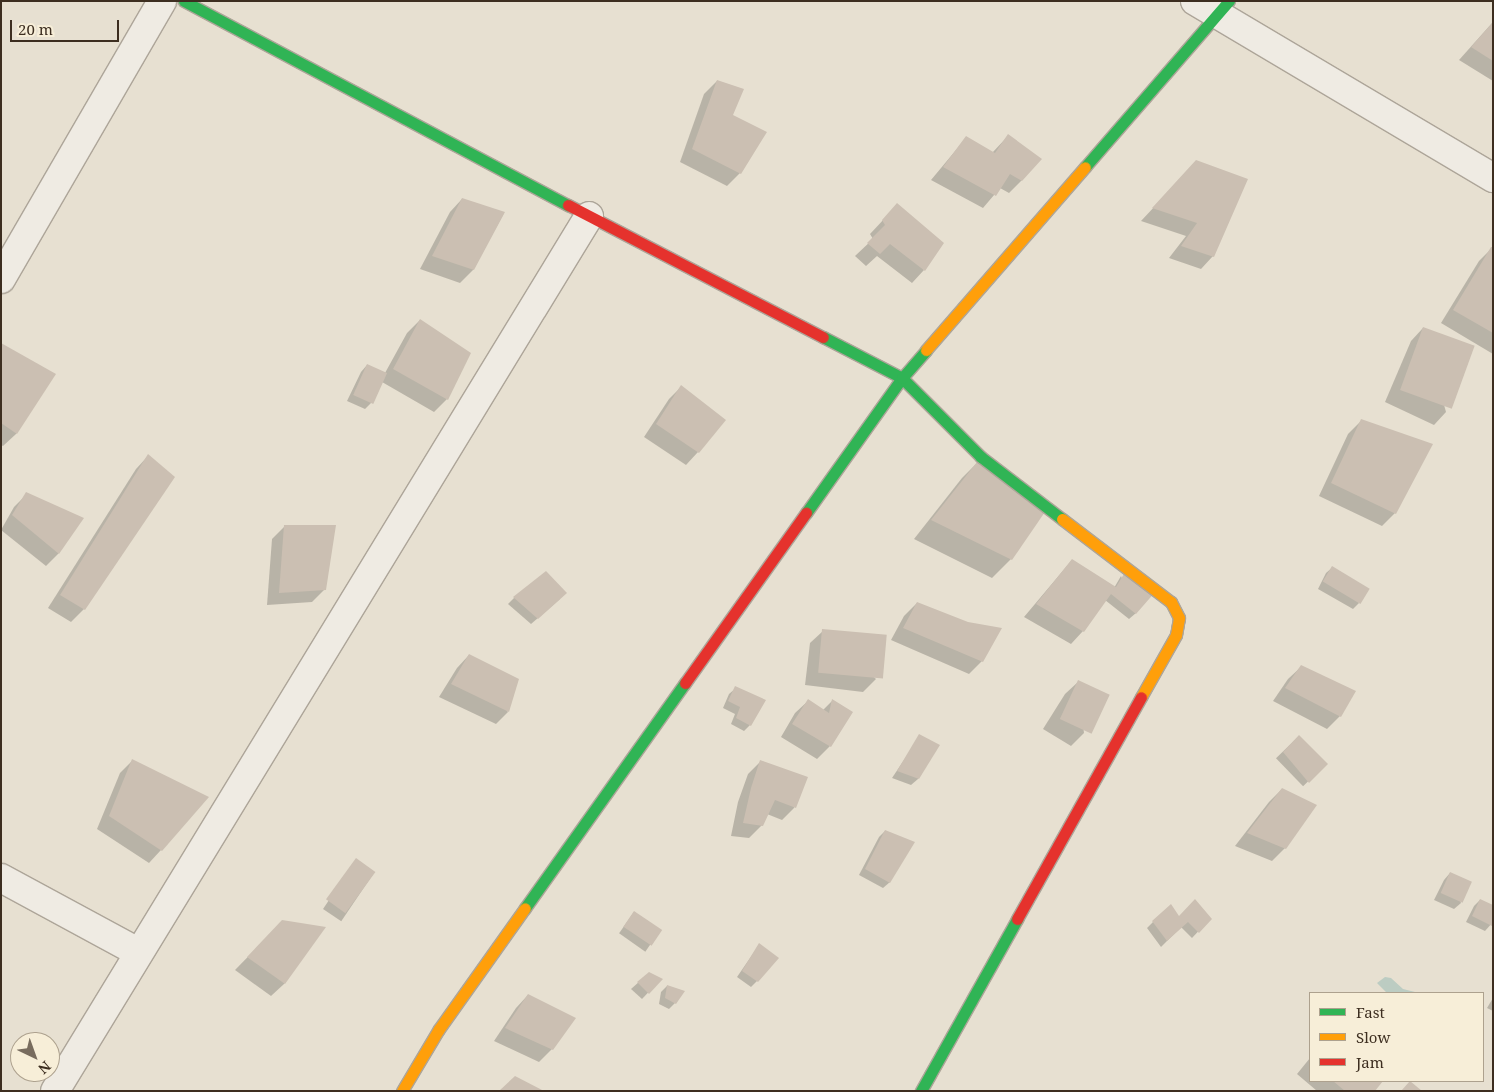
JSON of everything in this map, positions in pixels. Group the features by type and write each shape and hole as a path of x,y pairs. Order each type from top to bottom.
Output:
{"street":[{"path":"1,279 162,1"},
{"path":"184,1 589,216 902,378 981,458 1171,602 1179,618 1176,635 921,1091"},
{"path":"402,1091 440,1029 902,378 1214,5 1493,178"},
{"path":"55,1091 138,952 589,216"},
{"path":"1,878 138,952"}],"shaded area":[{"path":"1385,977 1391,978 1403,989 1415,992 1386,992 1377,983"}],"building":[{"path":"1493,22 1493,61 1471,47"},
{"path":"717,80 744,89 733,115 767,132 741,174 692,149"},
{"path":"1008,134 1042,159 1022,181 1010,174 996,196 943,167 966,136 995,153"},
{"path":"1196,160 1248,179 1214,257 1181,246 1197,223 1152,208"},
{"path":"462,198 505,212 474,270 432,256"},
{"path":"897,203 944,243 925,271 890,244 880,254 867,243 885,225 882,220"},
{"path":"1491,247 1493,247 1493,333 1453,310"},
{"path":"420,319 471,353 448,400 393,369"},
{"path":"1423,327 1475,346 1452,409 1400,390"},
{"path":"1,343 56,374 17,434 1,423"},
{"path":"367,364 387,373 373,404 353,395"},
{"path":"681,385 726,420 699,453 656,424"},
{"path":"1361,419 1433,444 1396,514 1331,483"},
{"path":"148,454 175,477 85,610 60,595"},
{"path":"981,457 1047,509 1012,560 931,520"},
{"path":"26,492 84,518 59,554 12,515"},
{"path":"284,525 336,525 326,590 279,593"},
{"path":"1072,559 1116,587 1127,569 1156,591 1136,614 1111,594 1084,632 1036,604"},
{"path":"1332,566 1370,589 1360,604 1323,581"},
{"path":"546,571 567,593 538,619 513,597"},
{"path":"917,602 968,622 1002,628 983,662 903,628"},
{"path":"822,629 887,635 883,678 818,673"},
{"path":"469,654 519,679 509,712 451,684"},
{"path":"1301,665 1356,691 1341,717 1285,688"},
{"path":"1078,680 1110,695 1092,734 1060,719"},
{"path":"735,686 766,700 751,726 736,718 740,707 728,701"},
{"path":"808,699 829,713 832,699 853,712 831,747 792,724"},
{"path":"919,734 940,745 919,779 897,771"},
{"path":"1299,735 1328,764 1309,783 1283,752"},
{"path":"132,759 209,797 162,851 109,816"},
{"path":"760,760 808,777 796,808 775,800 763,826 743,823"},
{"path":"1282,788 1317,805 1286,849 1247,833"},
{"path":"885,830 915,842 890,883 865,869"},
{"path":"356,858 375,872 345,913 326,899"},
{"path":"1450,872 1472,882 1463,903 1441,893"},
{"path":"1195,899 1212,919 1199,933 1188,922 1167,941 1152,921 1171,904 1179,916"},
{"path":"1480,899 1493,905 1492,926 1472,916"},
{"path":"634,911 662,930 652,946 623,927"},
{"path":"282,920 326,927 285,984 247,957"},
{"path":"759,943 779,958 758,982 742,971"},
{"path":"649,972 663,979 649,994 637,982"},
{"path":"667,985 685,991 676,1004 665,998"},
{"path":"528,994 576,1018 553,1050 505,1028"},
{"path":"515,1076 544,1091 499,1091"},
{"path":"1334,1082 1382,1082 1375,1091 1345,1091"},
{"path":"1411,1082 1422,1091 1401,1091"}],"traffic: fast":[{"path":"184,1 568,205"},
{"path":"1085,167 1229,1"},
{"path":"823,337 902,378 981,457 1062,519"},
{"path":"806,513 902,378 926,350"},
{"path":"525,908 685,683"},
{"path":"921,1091 1017,919"}],"traffic: slow":[{"path":"926,350 1085,167"},
{"path":"1062,519 1171,602 1179,618 1176,635 1141,697"},
{"path":"402,1091 439,1029 525,908"}],"traffic: jam":[{"path":"568,205 823,337"},
{"path":"685,683 806,513"},
{"path":"1017,919 1141,697"}]}
